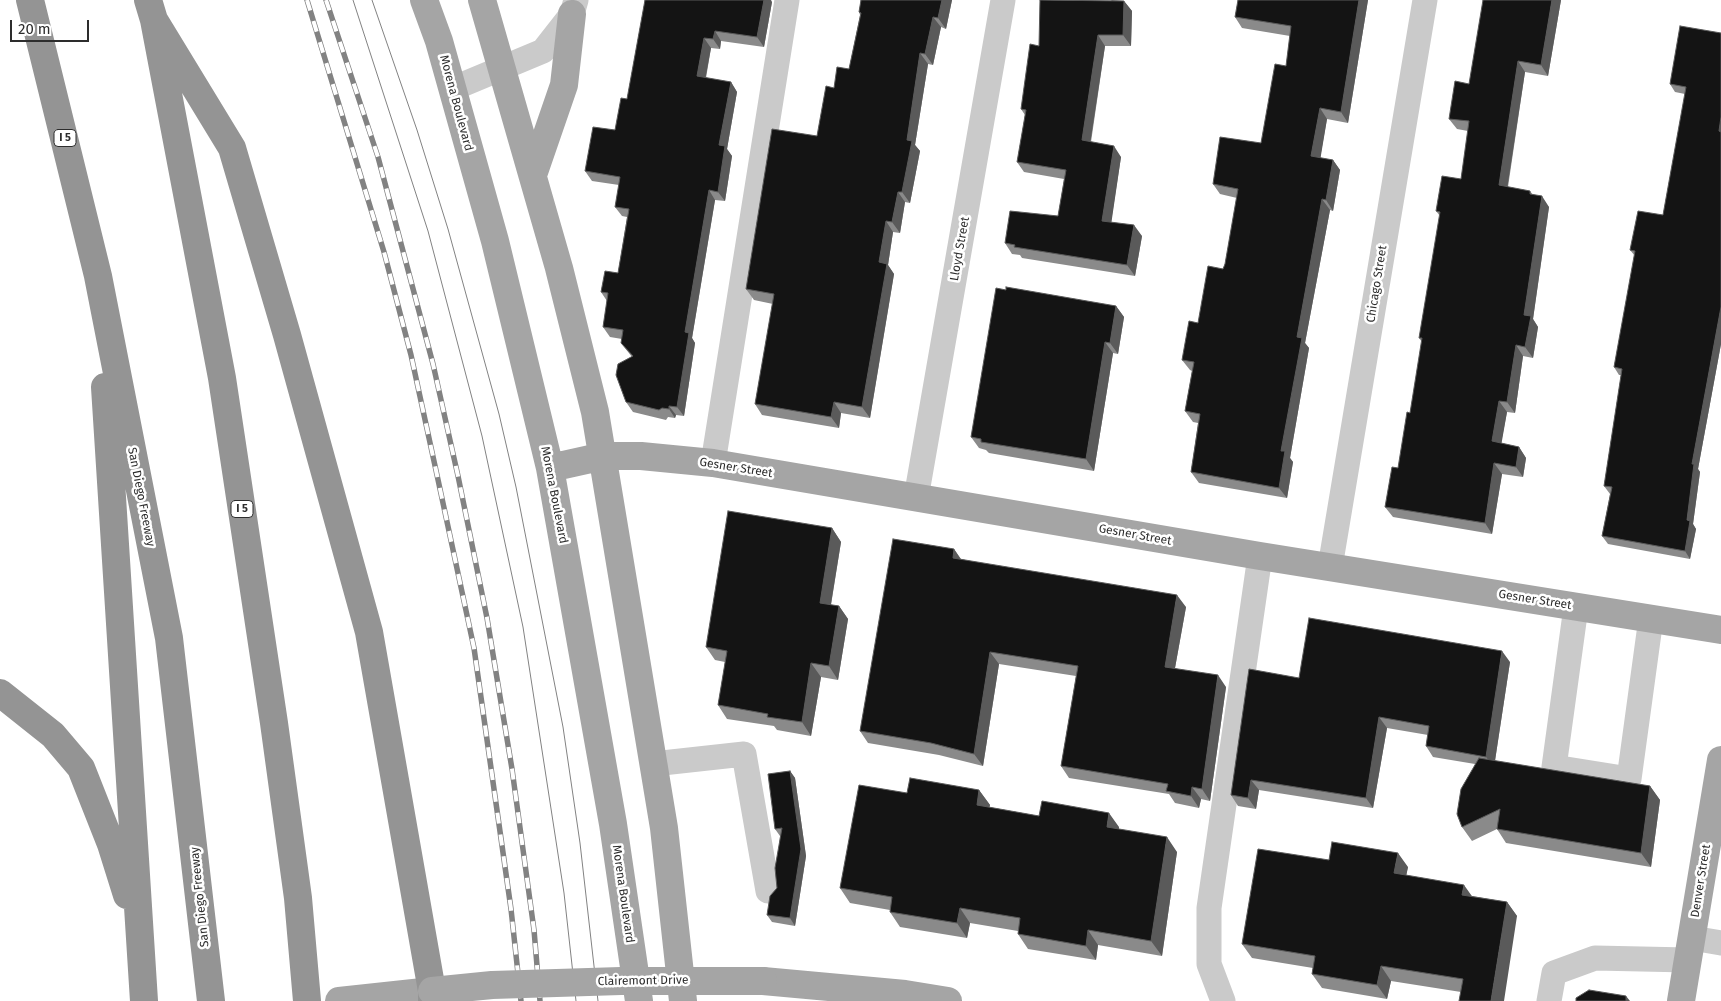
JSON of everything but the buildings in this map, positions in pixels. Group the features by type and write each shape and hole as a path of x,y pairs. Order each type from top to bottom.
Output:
{"highway":[{"name":"San Diego Freeway","path":"30,0 98,276 169,638 211,1001"},
{"path":"151,10 232,148 287,335 369,632 432,996"},
{"name":"I 5","path":"151,10 222,378 276,733 298,898 307,1001"},
{"path":"98,276 144,1001"},
{"path":"0,693 53,735 81,768 111,844 139,932"}],"main road":[{"name":"Morena Boulevard","path":"424,0 439,41 495,241 550,468 609,804 639,1001"},
{"path":"482,0 563,282 604,456 664,828 682,1001"},
{"path":"533,175 564,85 574,7"},
{"name":"Gesner Street","path":"550,468 604,456 641,456 713,463 1260,556 1721,630"},
{"name":"Denver Street","path":"1681,1001 1721,760"},
{"name":"Clairemont Drive","path":"339,1001 432,996 502,984 620,981 763,981 905,994 948,1001"}],"street":[{"path":"713,463 787,0"},
{"name":"Lloyd Street","path":"916,498 1003,0"},
{"name":"Chicago Street","path":"1330,567 1425,0"},
{"path":"452,89 543,51 574,7"},
{"path":"1223,1001 1209,964 1209,908 1260,556"},
{"path":"1576,607 1554,766 1629,779 1651,618"},
{"path":"653,764 744,754 768,891"},
{"path":"1549,1001 1554,973 1595,958 1690,949 1721,943"}],"tram line":[{"path":"353,0 428,231 482,436 523,627 564,893 576,1001"},
{"path":"372,0 417,130 448,229 499,414 516,487 563,727 580,843 598,1001"}],"railway":[{"path":"307,0 384,252 411,355 474,648 511,909 521,1001"},
{"path":"326,0 378,157 433,364 458,476 487,618 512,769 534,930 540,1001"}]}
